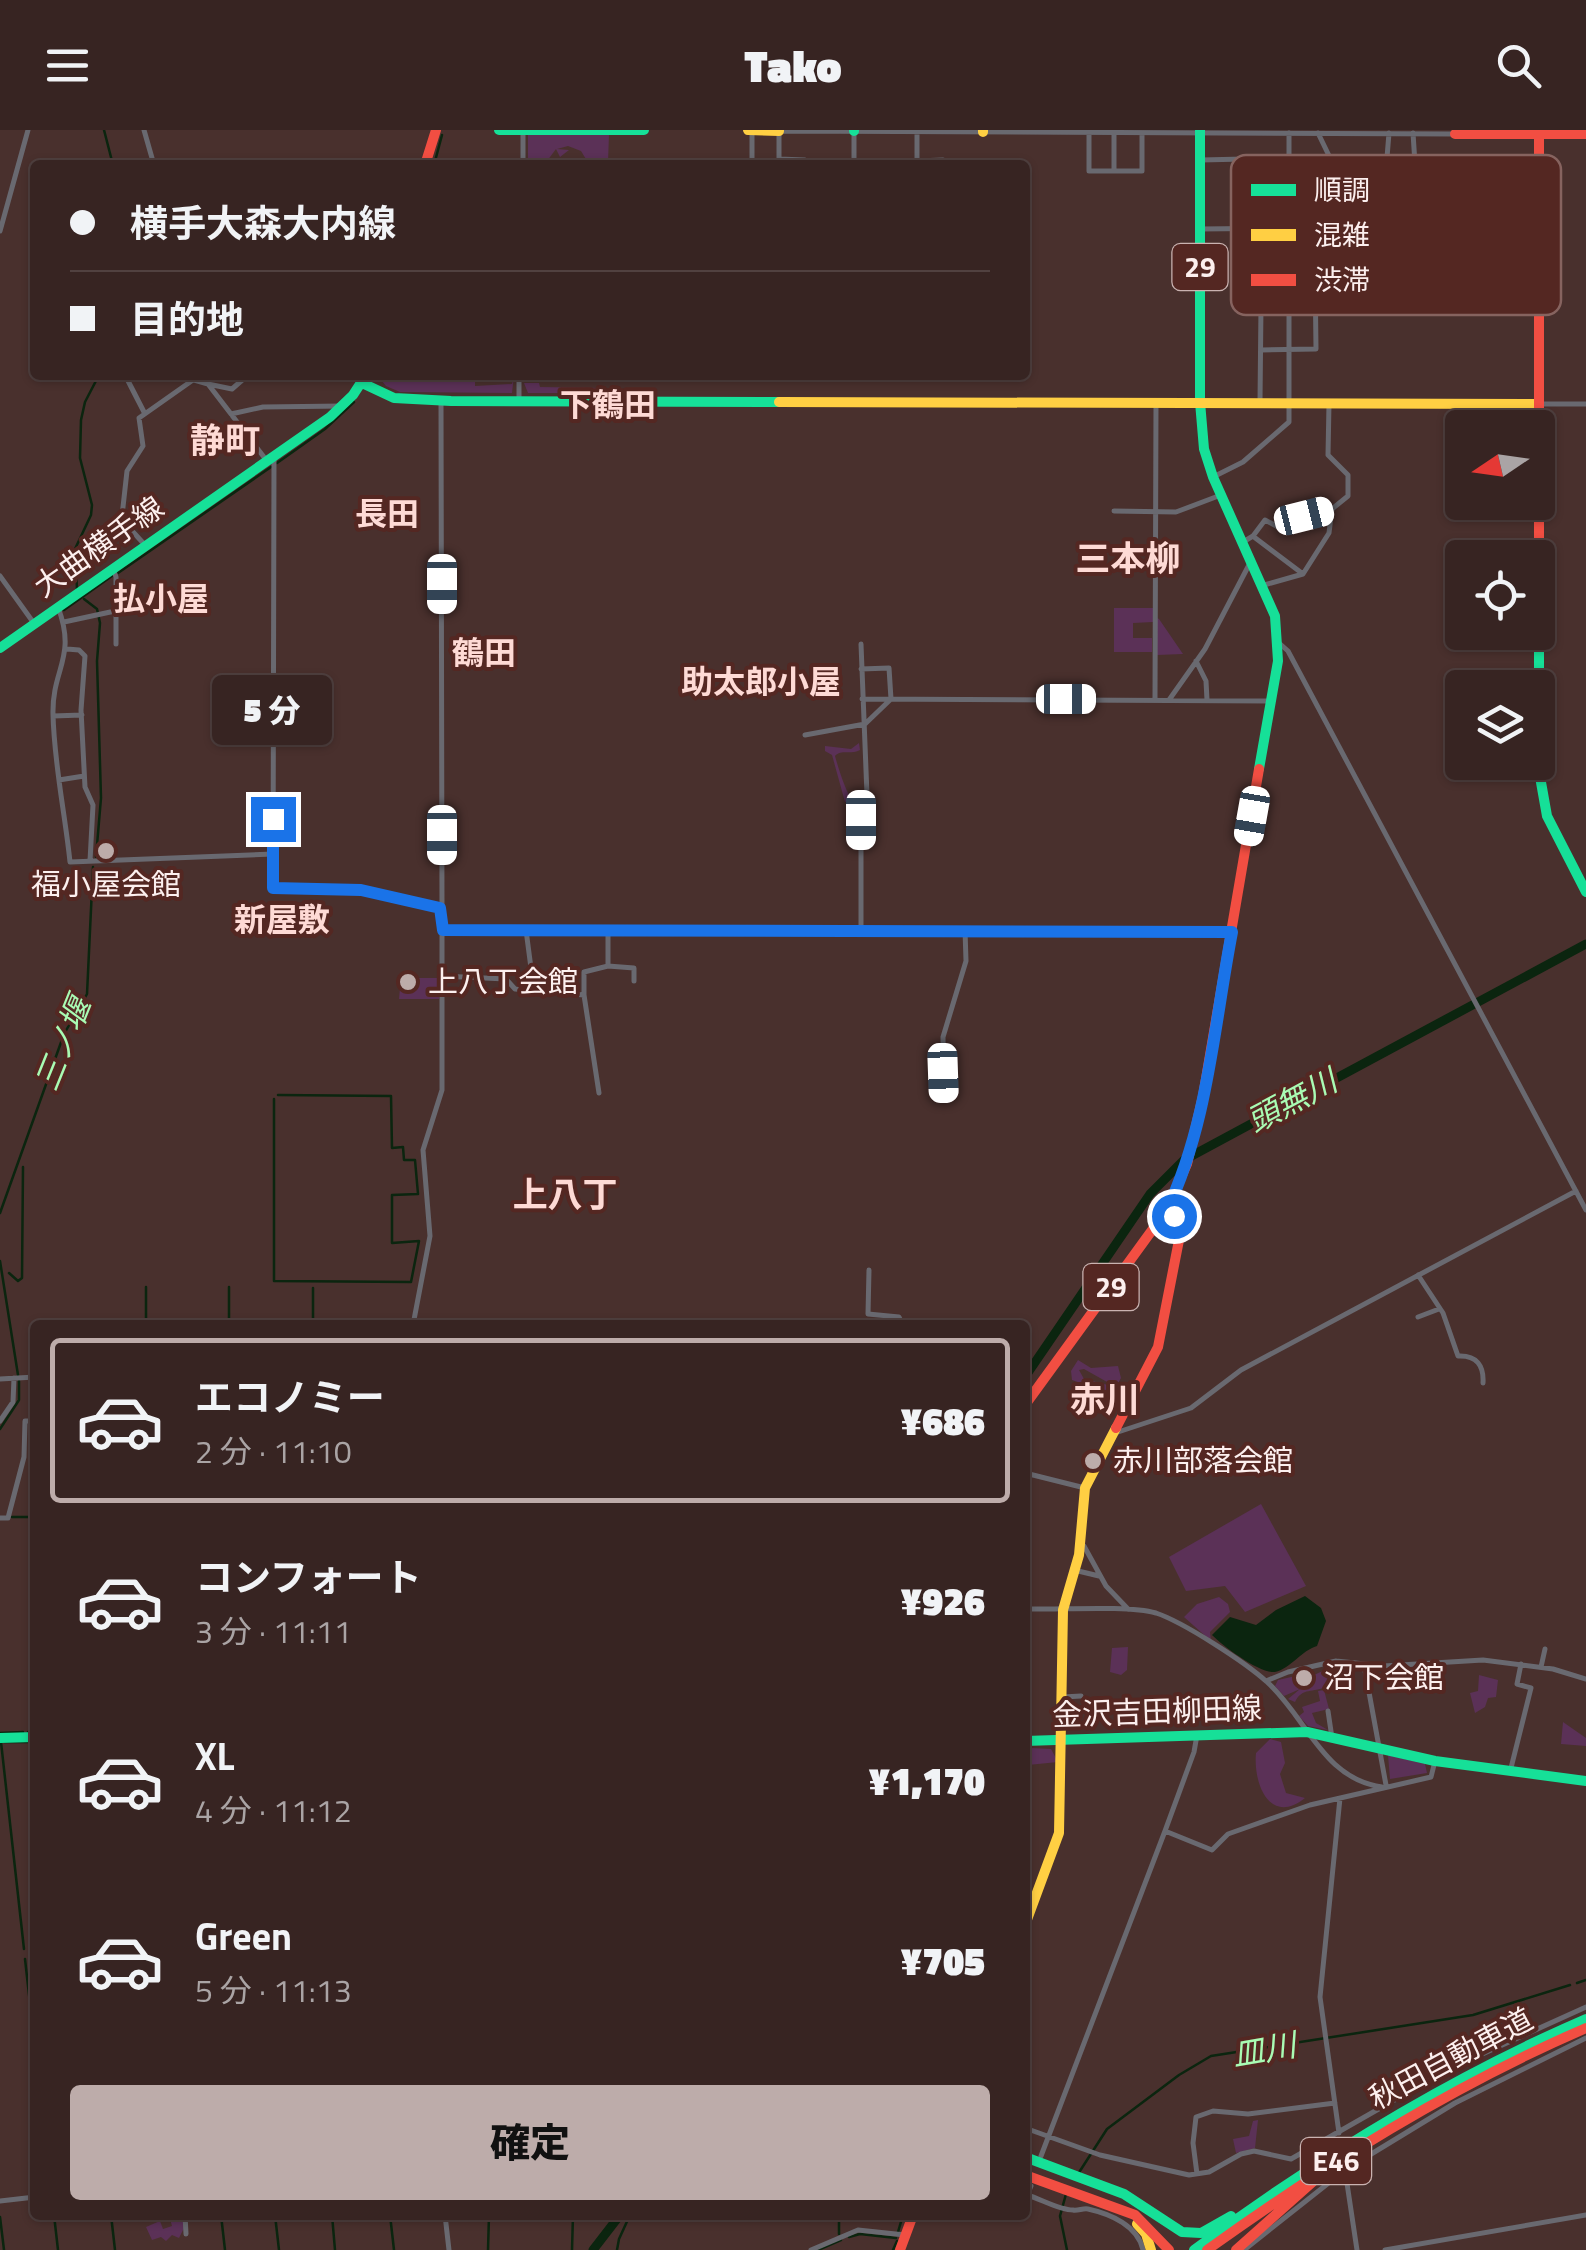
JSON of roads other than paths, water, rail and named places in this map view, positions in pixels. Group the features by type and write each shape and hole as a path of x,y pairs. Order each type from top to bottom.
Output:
{"main road":[{"path":"427,160 436,130"},
{"path":"499,130 644,130"},
{"path":"750,130 779,130"},
{"name":"29","path":"1030,1399 1166,1212 1187,1164 1272,701 1279,643 1275,616 1248,539 1221,495 1204,449 1200,402 1200,131"},
{"path":"1455,132 1586,134"},
{"path":"1539,315 1539,410"},
{"name":"大曲横手線","path":"0,648 342,406 363,380"},
{"path":"366,380 394,398 519,402 1539,404"},
{"path":"1539,520 1542,796 1547,816 1586,892"},
{"path":"1030,1911 1059,1833 1063,1610 1080,1546 1086,1488 1164,1329 1180,1230 1174,1216 1166,1212"},
{"name":"金沢吉田柳田線","path":"1030,1742 1307,1732 1435,1762 1586,1781"},
{"path":"0,1738 30,1737"},
{"name":"秋田自動車道","path":"1194,2250 1275,2190 1467,2074 1586,2019"},
{"name":"秋田自動車道","path":"1207,2250 1472,2082 1586,2028"},
{"path":"1030,2159 1124,2194 1175,2229 1195,2234 1275,2190"},
{"path":"1240,2250 1340,2165"},
{"path":"1030,2181 1141,2220 1172,2250"},
{"path":"1124,2194 1172,2250"},
{"path":"1111,2208 1142,2228 1151,2250"},
{"path":"900,2250 911,2220"}],"street":[{"path":"0,231 28,130"},
{"path":"144,130 153,160"},
{"path":"523,160 526,130"},
{"path":"750,130 752,160"},
{"path":"779,160 779,130 1455,132"},
{"path":"854,131 854,160"},
{"path":"917,132 917,160"},
{"path":"1089,132 1089,171 1142,171 1142,133"},
{"path":"1114,133 1114,171"},
{"path":"1318,133 1329,155"},
{"path":"1387,155 1389,133"},
{"path":"1413,133 1413,155"},
{"path":"1200,160 1231,159"},
{"path":"1200,229 1231,228"},
{"path":"1260,401 1261,315"},
{"path":"1213,476 1236,466 1270,442 1289,422 1288,315"},
{"path":"1261,350 1316,349 1316,315"},
{"path":"127,380 144,413"},
{"path":"145,545 122,516 127,472 143,446 137,423 144,413 194,380"},
{"path":"201,380 232,389 242,380"},
{"path":"201,380 270,458 273,888 361,890 442,911"},
{"path":"519,380 519,402"},
{"path":"414,1320 430,1236 423,1150 442,1090 441,400"},
{"path":"1154,700 1156,403"},
{"path":"1303,574 1248,539 1265,520 1280,528 1293,519 1332,509 1348,496 1348,474 1328,455 1329,404"},
{"path":"1539,404 1586,404"},
{"path":"232,414 264,407 342,406"},
{"path":"1114,511 1187,511 1221,495"},
{"path":"1264,585 1303,574 1329,533 1332,509"},
{"path":"1169,700 1196,660 1252,558"},
{"path":"113,568 116,644"},
{"path":"0,576 34,623"},
{"path":"58,607 67,649 53,716 70,862 273,854"},
{"path":"64,622 116,611"},
{"path":"1279,643 1288,652 1586,1210"},
{"path":"860,930 861,820 867,795 861,644"},
{"path":"67,649 79,650 85,656 82,715 86,796 93,805 90,861"},
{"path":"1196,660 1206,682 1207,700"},
{"path":"805,735 863,724 890,699 889,668 861,669"},
{"path":"862,699 1272,701"},
{"path":"53,716 82,715"},
{"path":"59,780 84,776"},
{"path":"443,930 1232,932"},
{"path":"526,930 534,991"},
{"path":"608,930 608,966"},
{"path":"944,1096 943,1037 966,961 964,930"},
{"path":"600,1093 584,995 584,972 608,966 634,968 634,981"},
{"path":"441,976 506,979 515,989 584,995"},
{"path":"1115,1433 1191,1408 1241,1370 1576,1191"},
{"path":"869,1270 868,1314 901,1320"},
{"path":"1418,1275 1439,1308 1458,1356 1476,1360 1482,1367 1483,1384"},
{"path":"1418,1317 1439,1308"},
{"path":"0,1379 30,1377"},
{"path":"0,1421 16,1394 14,1378"},
{"path":"0,1518 8,1518 24,1458 25,1421 30,1421"},
{"path":"1030,1474 1086,1488"},
{"path":"1080,1546 1084,1546 1113,1596 1130,1610"},
{"path":"1074,1570 1099,1576"},
{"path":"1030,1610 1130,1610 1173,1620 1266,1681 1348,1777 1384,1787"},
{"path":"1541,1667 1544,1648"},
{"path":"1266,1681 1336,1662 1398,1666 1483,1660 1541,1667 1586,1679"},
{"path":"1336,1662 1340,1677"},
{"path":"1510,1772 1531,1688 1517,1684 1521,1664"},
{"path":"1364,1665 1384,1787"},
{"path":"1063,1697 1081,1696"},
{"path":"1328,1711 1332,1738"},
{"path":"1042,2156 1166,1832 1194,1752 1196,1735"},
{"path":"1166,1832 1212,1850 1228,1834 1340,1798 1431,1777 1435,1762"},
{"path":"1338,2132 1320,1977 1340,1798"},
{"path":"1030,2130 1091,2152 1188,2175 1209,2172 1241,2154 1254,2152 1292,2159 1447,2070 1586,2007"},
{"path":"1357,2250 1340,2165 1586,2038"},
{"path":"1197,2174 1193,2143 1196,2116 1213,2110 1248,2114 1335,2103"},
{"path":"0,2201 30,2198"},
{"path":"1030,2198 1066,2208 1085,2208 1124,2224 1141,2239 1143,2250"},
{"path":"1385,2250 1586,2215"},
{"path":"185,2220 186,2234"},
{"path":"446,2220 449,2250"},
{"path":"811,2250 858,2230 905,2236"}],"waterway":[{"name":"三ノ堰","path":"104,130 112,160"},
{"path":"435,160 442,135"},
{"name":"三ノ堰","path":"77,589 75,549 92,505 80,458 81,420 96,380"},
{"path":"277,463 325,429 354,402"},
{"path":"118,573 271,467"},
{"path":"64,610 112,576"},
{"name":"三ノ堰","path":"84,599 97,609 100,623 97,661 101,798 96,857"},
{"name":"三ノ堰","path":"0,1213 64,1034 87,994 93,867"},
{"name":"頭無川","path":"1030,1370 1150,1194 1184,1160 1586,944"},
{"path":"274,1099 274,1281 411,1282 419,1241 392,1243 392,1195 418,1194 415,1160 404,1160 403,1147 392,1148 391,1096 278,1095"},
{"path":"9,1273 18,1281 22,1278 23,1167"},
{"name":"三ノ堰","path":"0,1261 18,1375"},
{"path":"146,1287 146,1320"},
{"path":"229,1287 229,1320"},
{"path":"313,1288 313,1320"},
{"name":"三ノ堰","path":"0,1429 19,1400 19,1381"},
{"path":"12,1517 30,1517"},
{"path":"0,1733 23,1732"},
{"path":"1,1742 24,1949"},
{"path":"4,1742 30,1742"},
{"path":"25,1959 30,2004"},
{"name":"皿川","path":"1577,1983 1586,1980"},
{"name":"皿川","path":"1078,2174 1107,2129 1211,2056 1473,2015 1570,1985"},
{"name":"皿川","path":"1066,2194 1060,2216 1067,2250"},
{"name":"三ノ堰","path":"0,2217 4,2250"},
{"path":"55,2220 58,2250"},
{"path":"112,2220 115,2250"},
{"path":"222,2220 225,2250"},
{"path":"276,2220 279,2250"},
{"path":"332,2220 335,2250"},
{"path":"391,2220 394,2250"},
{"path":"488,2250 489,2220"},
{"path":"572,2250 573,2220"},
{"name":"頭無川","path":"593,2250 616,2220"},
{"path":"617,2250 628,2220"},
{"path":"839,2220 839,2234"},
{"path":"898,2232 902,2220"},
{"path":"849,2237 860,2234 896,2238"},
{"path":"818,2250 841,2240"},
{"path":"893,2250 897,2241"}],"place":[{"name":"福小屋会館","path":"106,851"},
{"name":"上八丁会館","path":"408,982"},
{"name":"赤川部落会館","path":"1093,1461"},
{"name":"沼下会館","path":"1304,1678"}],"district":[{"name":"下鶴田","path":"608,405"},
{"name":"静町","path":"225,441"},
{"name":"長田","path":"387,514"},
{"name":"三本柳","path":"1128,559"},
{"name":"払小屋","path":"161,599"},
{"name":"鶴田","path":"484,653"},
{"name":"助太郎小屋","path":"761,682"},
{"name":"新屋敷","path":"282,920"},
{"name":"上八丁","path":"565,1195"},
{"name":"赤川","path":"1105,1400"}]}
